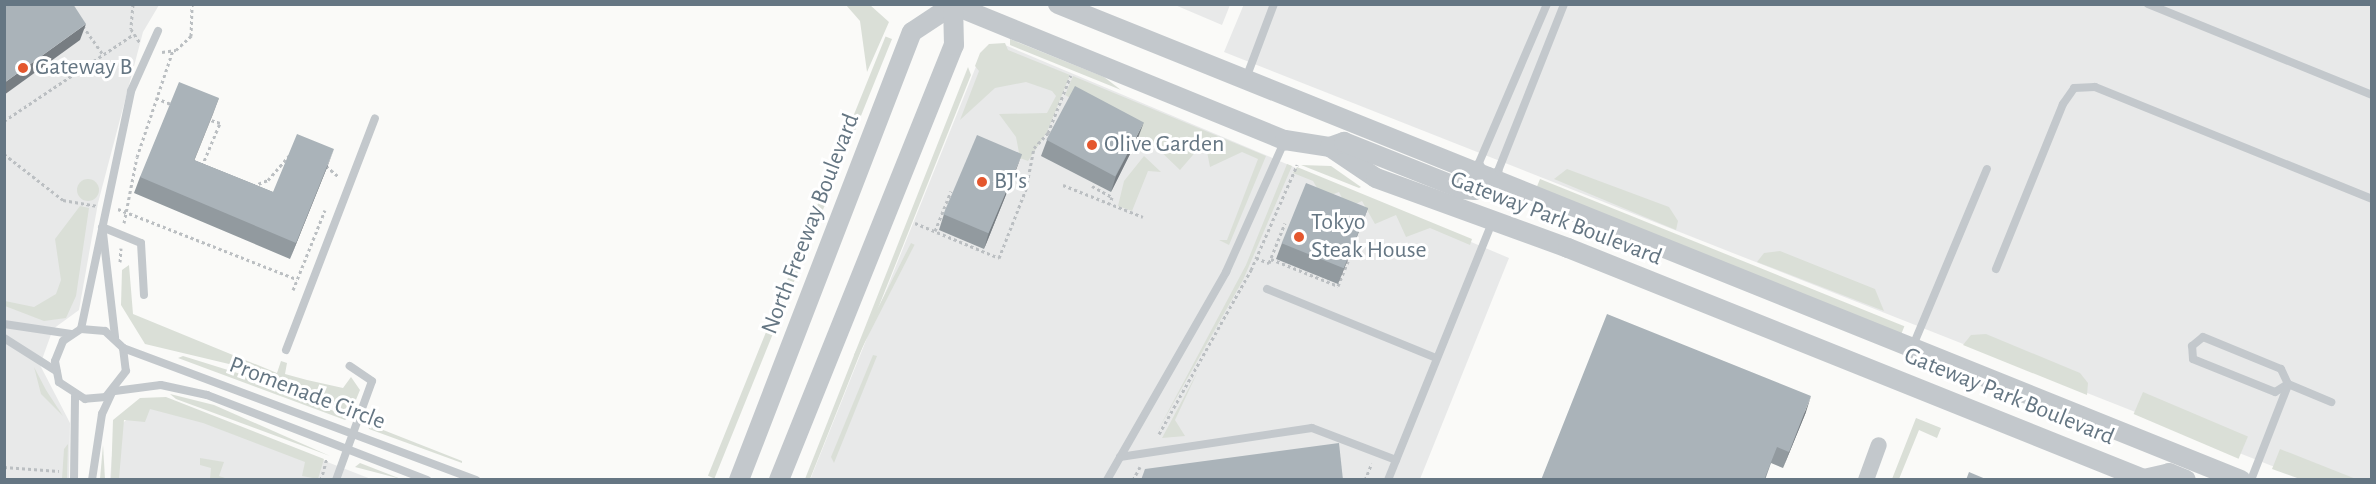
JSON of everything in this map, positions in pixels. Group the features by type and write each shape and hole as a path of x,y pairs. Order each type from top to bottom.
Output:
{"street":[{"name":"Gateway Park Boulevard","path":"1058,4 2241,480"},
{"name":"Gateway Park Boulevard","path":"952,5 1285,140 1330,147 1376,178 2145,479"},
{"path":"779,480 954,45 952,5"},
{"name":"North Freeway Boulevard","path":"739,480 912,32 952,5"},
{"path":"1330,147 1344,142 1462,189 1475,190 1486,177"},
{"path":"1866,480 1879,446"},
{"path":"2145,479 2169,473 2186,480"}],"lane":[{"path":"1245,81 1274,4"},
{"path":"1547,4 1479,163 1486,177 1498,171 1564,4"},
{"path":"2148,4 2372,95"},
{"path":"81,329 130,91 158,31"},
{"path":"1996,269 2063,104 2074,88 2095,87 2372,199"},
{"path":"286,350 375,118"},
{"path":"1107,480 1221,283 1285,140"},
{"path":"1912,348 1987,169"},
{"path":"1388,480 1492,222"},
{"path":"102,226 141,243 144,295"},
{"path":"102,226 115,337"},
{"path":"1267,289 1436,358"},
{"path":"4,324 71,334"},
{"path":"56,372 57,351 71,334 81,329 105,331 115,337 123,348 126,371 102,414 92,480"},
{"path":"2250,480 2288,384 2282,369 2203,337 2192,346 2193,359 2275,392 2288,384"},
{"path":"4,338 56,372 75,396 75,480"},
{"name":"Promenade Circle","path":"123,348 476,480"},
{"path":"336,480 372,381 350,366"},
{"path":"2288,384 2331,402"},
{"name":"Promenade Circle","path":"75,396 95,400 114,391 161,385 207,395 427,480"},
{"path":"1120,457 1312,428 1396,460"}],"path":[{"path":"192,4 195,26"},
{"path":"80,21 103,55"},
{"path":"4,121 134,34"},
{"path":"119,266 129,210 130,182 173,50"},
{"path":"915,223 999,258 1026,189 1034,148 1048,133 1071,75"},
{"path":"156,98 177,106"},
{"path":"198,177 220,123 199,115"},
{"path":"243,184 251,187 268,180 289,151 298,155"},
{"path":"4,154 63,200 129,210 297,279"},
{"path":"316,162 339,174 335,184"},
{"path":"1159,434 1256,258 1297,165"},
{"path":"1063,185 1143,217"},
{"path":"1092,186 1112,197 1110,204"},
{"path":"935,231 951,191"},
{"path":"293,290 327,206"},
{"path":"1271,259 1285,224"},
{"path":"1256,258 1271,259 1338,286 1352,252"},
{"path":"321,480 327,458"},
{"path":"1365,480 1372,463"},
{"path":"4,466 59,471"},
{"path":"1133,480 1140,467"}],"shaded area":[{"path":"1244,4 2371,5 2371,479 2305,479 1224,52"},
{"path":"4,5 159,5 143,32 98,203 79,310 53,329 40,365 70,423 69,479 5,479"},
{"path":"846,5 870,5 889,22 867,72 860,21"},
{"path":"1175,5 1230,5 1222,25"},
{"path":"886,36 892,39 714,478 708,476"},
{"path":"1010,39 1104,77 1121,90 1010,45"},
{"path":"1005,43 1008,50 1070,75 1047,132 1028,161 1020,158 1016,137 999,114 1047,113 1056,96 1052,91 1026,82 995,88 960,120 979,71 975,66 980,53 989,44"},
{"path":"1005,45 1509,258 1420,479 810,480 977,64"},
{"path":"968,67 971,75 810,479 805,479"},
{"path":"1073,76 1266,156 1229,245 1219,240 1227,240 1258,159 1242,152 1210,167 1205,141 1180,170 1153,144 1065,95"},
{"path":"1144,156 1161,172 1148,171 1132,211 1118,206 1124,181"},
{"path":"1287,164 1292,166 1243,280 1157,432 1246,265"},
{"path":"1301,165 1331,166 1361,187 1359,188"},
{"path":"1297,167 1472,239 1470,245 1430,228 1406,237 1396,215 1375,224 1362,201 1347,208 1339,192 1323,198 1313,181 1293,173"},
{"path":"1567,169 1669,207 1678,221 1676,230 1554,179"},
{"path":"88,179 96,182 99,190 96,198 88,201 80,198 77,190 80,182"},
{"path":"1540,179 1904,326 1900,336 1536,189"},
{"path":"80,206 89,208 76,296 66,318 44,321 5,306 5,301 34,307 56,294 61,280 55,239"},
{"path":"911,243 915,245 857,357 854,355"},
{"path":"1780,251 1875,289 1884,311 1757,262 1764,253"},
{"path":"129,265 133,314 277,373 281,361 287,363 285,374 307,380 343,388 351,377 360,390 351,412 229,364 145,344 121,305 122,270"},
{"path":"1986,334 2080,373 2088,383 2087,395 1963,345 1971,335"},
{"path":"873,355 877,356 834,463 831,457"},
{"path":"183,356 244,375 349,417 345,420 178,358"},
{"path":"34,367 46,390 63,416 41,394"},
{"path":"1198,371 1175,420 1185,436 1162,438"},
{"path":"2143,392 2248,437 2239,459 2134,414"},
{"path":"170,394 214,405 330,456 176,399"},
{"path":"166,397 324,459 318,479 302,476 305,462 203,423 150,409 145,422 124,420 119,479 111,479 113,420 140,398"},
{"path":"173,402 371,479 110,480 114,430 146,404"},
{"path":"1916,418 1941,428 1937,438 1919,430 1899,479 1892,479"},
{"path":"368,424 462,461 462,463 369,429"},
{"path":"68,444 67,479 62,479 64,449"},
{"path":"103,445 105,479 100,479"},
{"path":"2280,449 2356,479 2300,479 2272,469"},
{"path":"200,458 224,462 219,476 228,479 210,479 211,468 200,465"},
{"path":"360,463 401,479 355,467"}],"building":[{"name":"Gateway B","path":"4,4 73,4 86,24 4,83"},
{"path":"179,82 219,98 194,160 273,192 297,134 334,149 296,243 140,177"},
{"path":"1075,86 1144,123 1115,176 1046,140"},
{"path":"977,135 1022,154 989,233 943,214"},
{"path":"1306,183 1368,208 1344,268 1282,243"},
{"path":"1607,314 1811,396 1789,452 1777,447 1764,480 1541,480"},
{"path":"1339,443 1343,480 1141,480 1145,469"},
{"path":"1969,472 1988,480 1966,480"}],"place":[{"name":"Gateway B","path":"23,68"},
{"name":"Olive Garden","path":"1092,145"},
{"name":"BJ's","path":"982,182"},
{"name":"Tokyo Steak House","path":"1299,237"}]}
